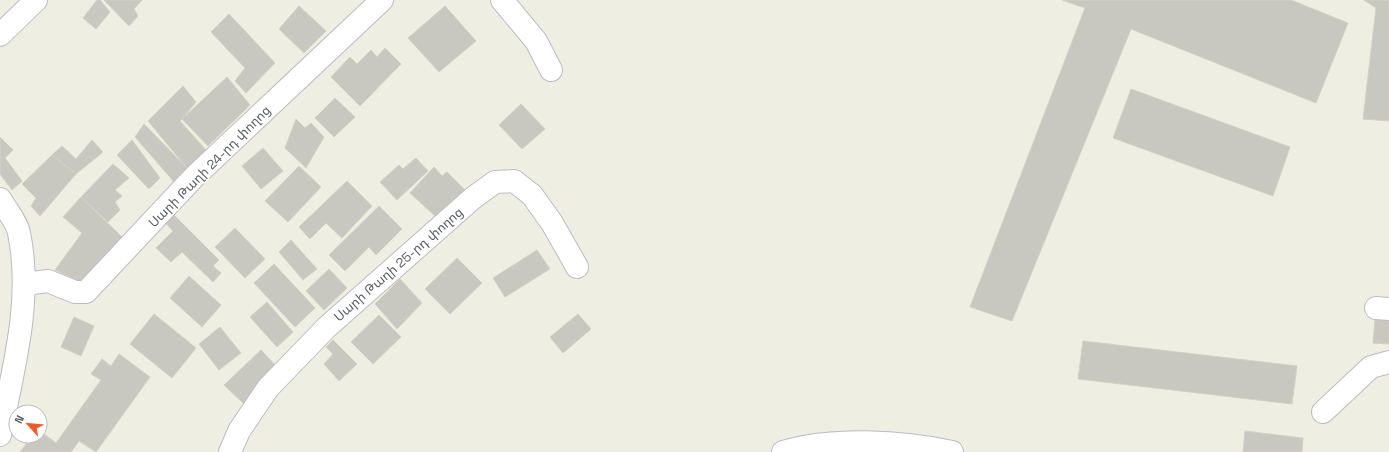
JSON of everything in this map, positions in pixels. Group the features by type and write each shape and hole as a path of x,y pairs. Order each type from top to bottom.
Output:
{"street":[{"path":"0,35 36,0"},
{"name":"Սարի Թաղի 24-րդ փողոց","path":"24,284 48,281 75,292 86,292 194,177 382,0"},
{"path":"502,0 536,42 551,70"},
{"name":"Սարի Թաղի 25-րդ փողոց","path":"230,452 239,431 268,388 327,327 426,238 495,182 514,181 532,195 552,223 578,267"},
{"path":"0,199 19,232 24,284 22,323 0,435"},
{"path":"1323,412 1372,367 1389,362"},
{"path":"783,452 794,449 852,442 925,446 952,452"}],"building":[{"path":"97,0 100,0 110,12 96,29 83,18"},
{"path":"104,0 142,0 134,9 138,16 129,26"},
{"path":"1062,0 1291,0 1348,23 1316,103 1131,29 1012,321 970,307 1085,8"},
{"path":"1364,0 1389,0 1389,121 1363,119 1376,8"},
{"path":"299,6 326,31 304,53 279,29"},
{"path":"445,6 476,41 439,72 408,38"},
{"path":"229,14 275,63 246,93 235,81 245,68 211,32"},
{"path":"385,48 401,64 360,106 331,77 350,57 357,64 371,50 377,57"},
{"path":"227,77 250,105 208,146 182,119"},
{"path":"183,86 196,102 180,121 206,150 187,168 148,121"},
{"path":"1131,89 1290,147 1273,196 1113,138"},
{"path":"335,98 355,117 334,137 315,118"},
{"path":"521,104 545,129 522,149 499,125"},
{"path":"296,119 305,128 311,123 324,137 306,168 285,148"},
{"path":"144,124 187,168 175,183 135,137"},
{"path":"0,137 13,150 5,158 22,181 12,190 0,174"},
{"path":"92,140 103,152 76,174 52,155 62,146 76,159"},
{"path":"132,140 160,178 149,189 117,155"},
{"path":"263,148 283,171 261,189 242,166"},
{"path":"52,155 76,174 40,216 31,206 36,198 22,184"},
{"path":"416,158 428,171 397,200 380,182 399,165 403,169"},
{"path":"113,164 129,178 115,190 122,196 115,202 120,210 108,222 81,197"},
{"path":"299,166 321,187 288,222 265,201"},
{"path":"434,167 442,176 447,172 466,191 449,208 447,206 435,216 410,193"},
{"path":"347,181 372,206 342,238 326,223 310,239 299,227"},
{"path":"81,197 122,237 81,282 55,270 82,233 63,217"},
{"path":"379,206 402,229 376,255 369,247 345,271 329,255"},
{"path":"169,210 219,260 213,266 221,273 213,282 182,252 171,262 156,248 173,231 161,218"},
{"path":"235,228 265,259 245,278 215,247"},
{"path":"291,240 317,269 303,280 279,252"},
{"path":"537,250 550,269 505,297 493,278"},
{"path":"457,258 482,283 450,314 425,289"},
{"path":"274,264 315,308 295,327 254,283"},
{"path":"329,269 347,288 324,310 306,291"},
{"path":"189,276 221,305 202,327 170,298"},
{"path":"400,279 422,303 397,329 375,304"},
{"path":"267,302 293,332 277,347 250,317"},
{"path":"154,314 196,348 172,378 130,344"},
{"path":"578,314 591,329 563,353 550,337"},
{"path":"379,315 401,337 373,364 351,342"},
{"path":"74,317 94,326 81,356 61,347"},
{"path":"1375,319 1389,320 1389,344 1373,343"},
{"path":"220,327 241,353 219,370 199,344"},
{"path":"333,340 357,364 339,381 324,364 333,354 326,347"},
{"path":"1083,341 1297,366 1292,404 1078,379"},
{"path":"261,350 279,369 243,403 224,385"},
{"path":"119,354 150,377 96,452 79,441 71,452 20,452 26,444 48,444 48,437 56,443 101,380 91,374 102,359 111,366"},
{"path":"1245,431 1303,438 1302,452 1243,452"}]}
